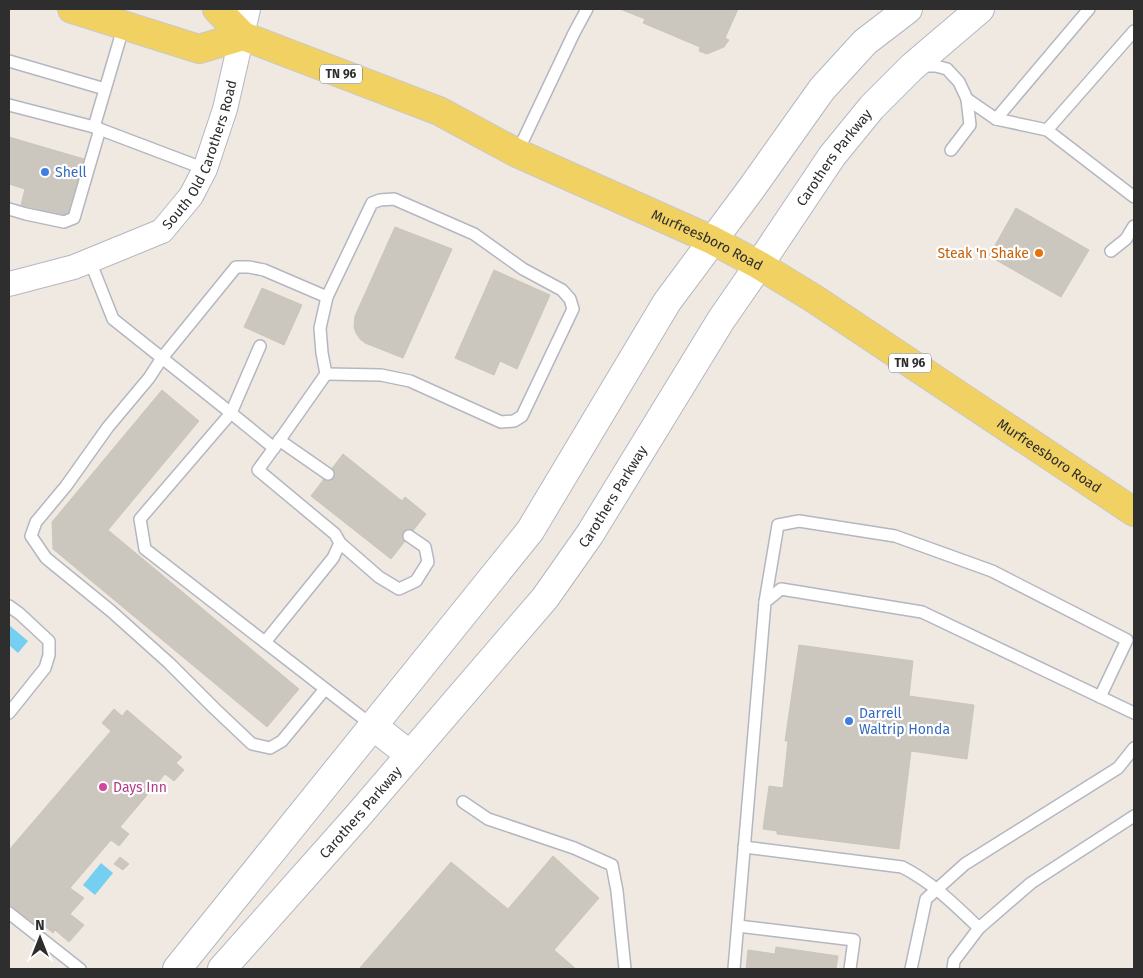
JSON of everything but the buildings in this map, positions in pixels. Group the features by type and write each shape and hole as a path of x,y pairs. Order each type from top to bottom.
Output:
{"main road":[{"path":"72,9 199,49 242,36"},
{"name":"Murfreesboro Road","path":"217,9 242,36 439,111 517,153 712,240 759,265 813,298 1134,512"},
{"path":"177,969 530,531 667,302 822,89 865,42 908,9"},
{"name":"Carothers Parkway","path":"222,969 356,818 545,598 590,534 720,320 832,156 872,107 912,67 980,9"},
{"path":"373,726 410,755"}],"street":[{"name":"South Old Carothers Road","path":"9,284 74,267 162,231 191,196 205,169 225,109 248,9"}],"lane":[{"path":"517,153 587,9"},
{"path":"996,119 1089,9"},
{"path":"9,209 64,222 74,218 105,89 124,25"},
{"path":"1047,130 1134,31"},
{"path":"9,60 105,89"},
{"path":"912,67 936,66 947,69 959,82 967,99 970,125 951,150"},
{"path":"967,99 996,119 1047,130 1134,197"},
{"path":"9,105 97,128 205,169"},
{"path":"326,374 381,376 410,381 501,422 514,421 522,416 572,309 570,299 562,290 524,269 474,234 394,198 380,200 372,204 327,298 320,328 326,374 258,470 335,534 340,543 379,577 399,589 416,581 428,562 425,547 409,536"},
{"path":"1111,251 1126,239 1134,226"},
{"path":"90,261 113,319 231,413 276,444 328,474"},
{"path":"325,689 282,741 270,748 252,744 169,663 111,611 46,558 31,536 36,522 66,486 108,427 236,267 264,270 327,298"},
{"path":"260,346 231,413 140,519 145,549 373,726"},
{"path":"734,969 765,602 778,526 799,521 895,536 992,571 1127,640 1100,697"},
{"path":"265,642 333,558 340,543"},
{"path":"765,602 781,589 922,612 1134,713"},
{"path":"9,606 49,641 49,654 45,668 9,713"},
{"path":"911,969 926,899 965,864 1118,768 1134,748"},
{"path":"463,802 488,819 574,848 612,865 617,891 625,969"},
{"path":"953,969 954,960 979,928 1031,883 1134,816"},
{"path":"744,847 902,867 916,874 937,889 979,928"},
{"path":"9,913 80,969"},
{"path":"738,926 854,940 850,969"}],"water":[{"path":"9,625 28,641 18,653 9,645"},
{"path":"101,863 113,873 95,895 83,885"}],"place":[{"name":"Shell","path":"45,172"},
{"name":"Steak 'n Shake","path":"1039,253"},
{"name":"Darrell Waltrip Honda","path":"849,721"},
{"name":"Days Inn","path":"103,787"}]}
